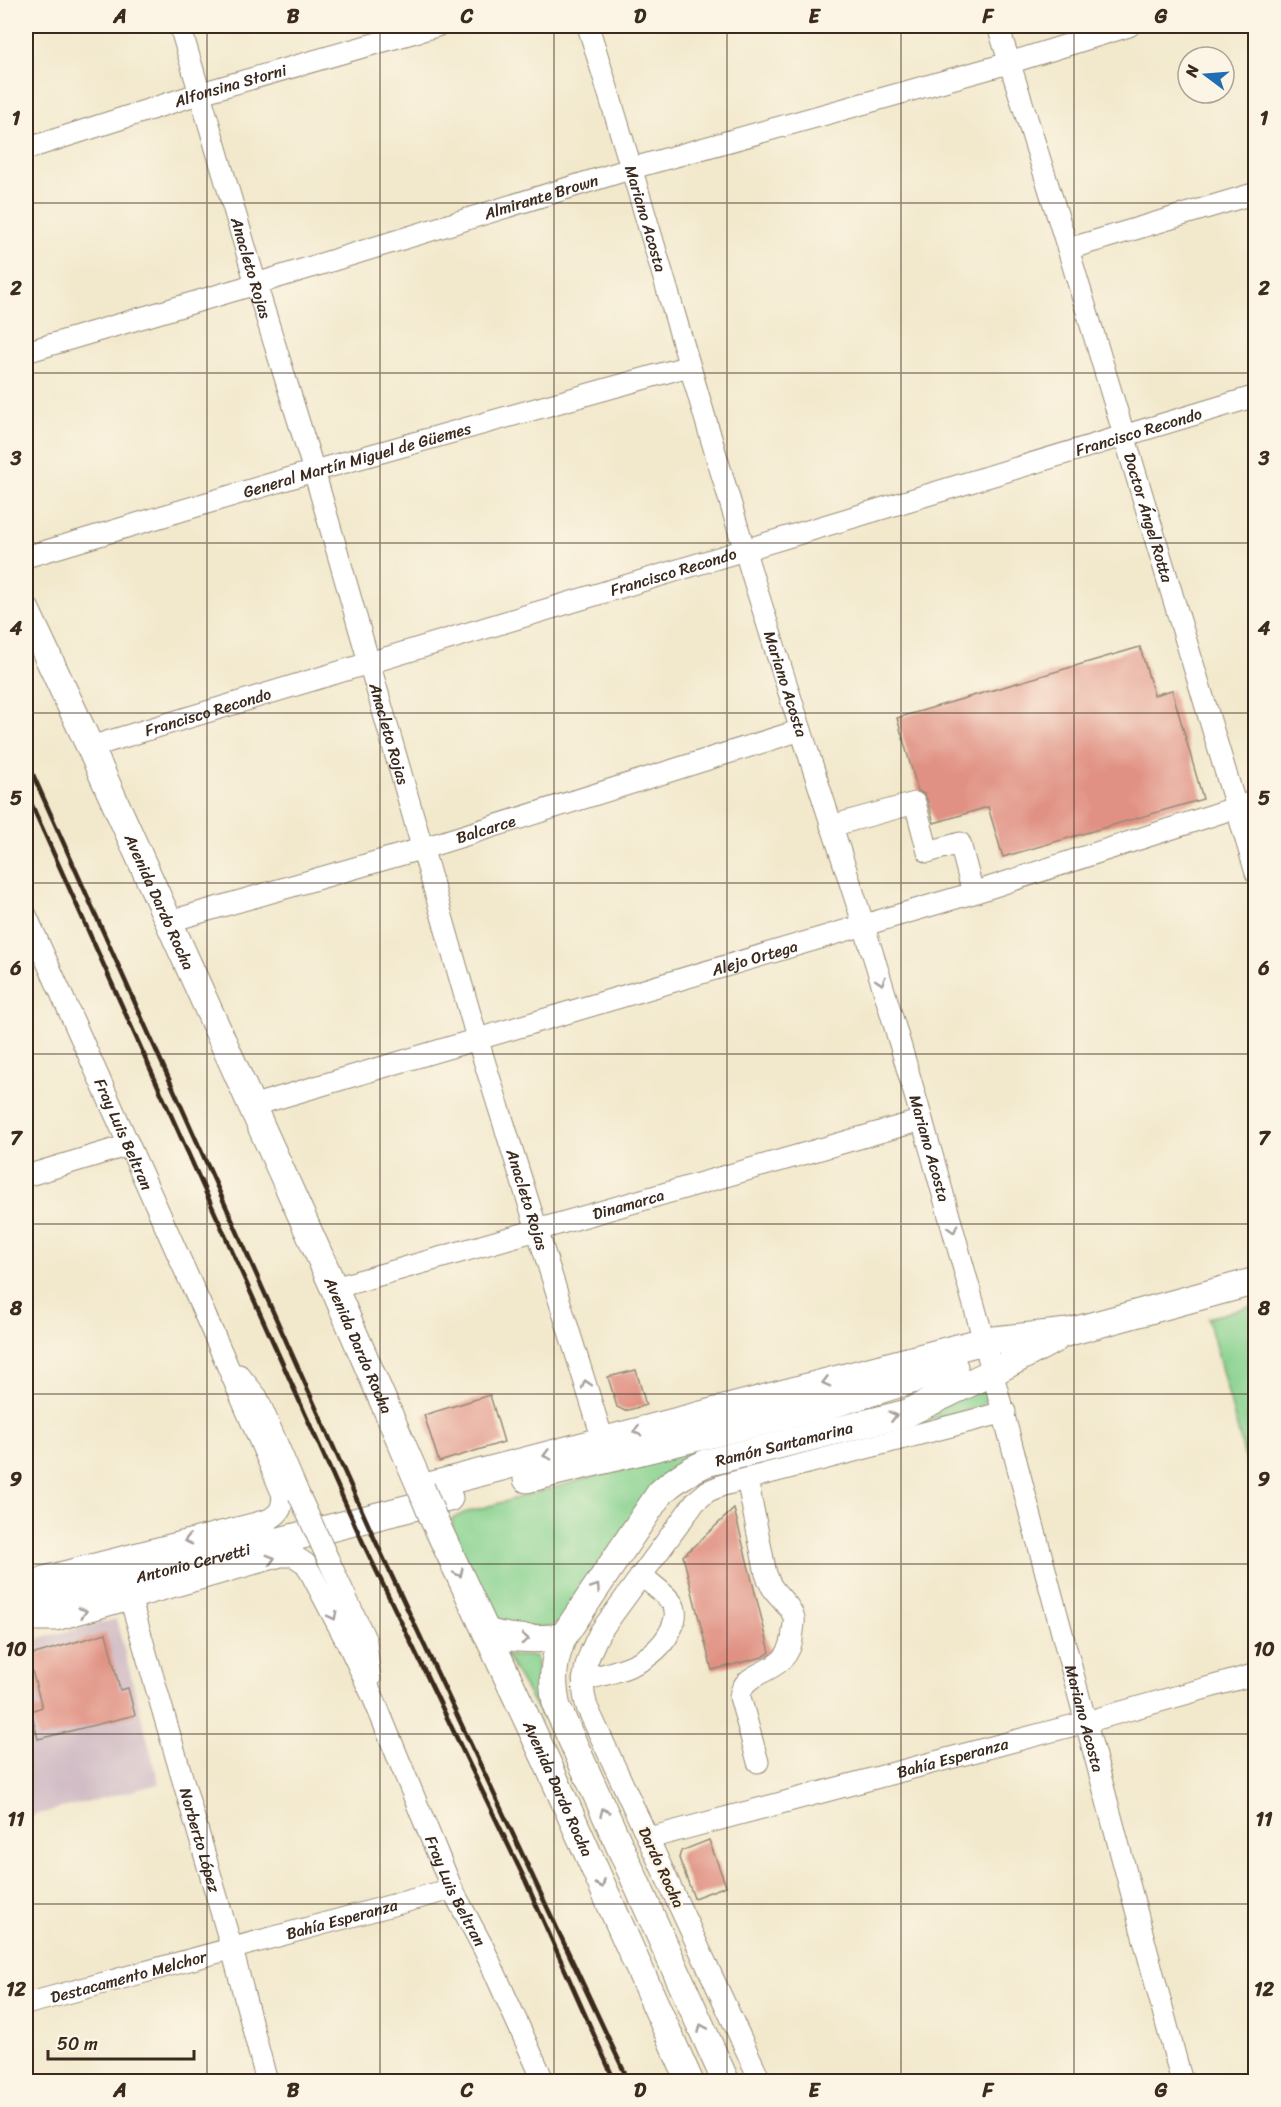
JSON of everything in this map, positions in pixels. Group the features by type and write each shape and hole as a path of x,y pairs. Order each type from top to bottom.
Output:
{"main road":[{"name":"Avenida Dardo Rocha","path":"26,610 334,1288 434,1520 487,1632 690,2082"},
{"name":"Ramón Santamarina","path":"360,1519 826,1406 1068,1332 1256,1281"},
{"name":"Ramón Santamarina","path":"421,1488 603,1440 989,1356"},
{"name":"Ramón Santamarina","path":"563,1637 660,1493 683,1474 706,1463 907,1413 989,1356"},
{"name":"Antonio Cervetti","path":"26,1605 360,1519"},
{"path":"487,1632 510,1638 534,1640 563,1637"},
{"name":"Avenida Dardo Rocha","path":"563,1637 556,1653 553,1671 553,1690 557,1707 726,2082"}],"street":[{"name":"Anacleto Rojas","path":"180,26 314,471 477,1038 603,1440"},
{"name":"Alfonsina Storni","path":"26,149 201,93 437,26"},
{"name":"Mariano Acosta","path":"588,26 633,168 689,366 745,551 864,925 922,1120 1005,1412 1182,2082"},
{"name":"Doctor Ángel Rotta","path":"998,26 1125,436 1246,804 1256,873"},
{"name":"Almirante Brown","path":"26,352 633,168 1009,63 1129,26"},
{"path":"1068,249 1256,193"},
{"name":"General Martín Miguel de Güemes","path":"26,557 314,471 689,366"},
{"name":"Francisco Recondo","path":"90,747 1256,396"},
{"name":"Balcarce","path":"167,922 424,848 801,730"},
{"path":"831,826 915,803 928,852 960,843 973,893"},
{"name":"Alejo Ortega","path":"251,1106 973,893 1246,804"},
{"name":"Fray Luis Beltran","path":"26,915 222,1353 283,1495 282,1509"},
{"name":"Dinamarca","path":"334,1288 922,1120"},
{"path":"26,1176 129,1145"},
{"name":"Fray Luis Beltran","path":"222,1353 257,1397 366,1641 373,1697"},
{"name":"Ramón Santamarina","path":"590,1650 600,1632 695,1502 708,1491 1005,1412"},
{"path":"747,1479 766,1574 772,1587 794,1618 792,1641 784,1659 748,1680 741,1688 740,1697 759,1762"},
{"name":"Antonio Cervetti","path":"26,1588 44,1577 268,1520 282,1509"},
{"name":"Antonio Cervetti","path":"26,1620 56,1620 282,1556 294,1556 306,1564"},
{"name":"Fray Luis Beltran","path":"306,1564 373,1697 452,1888 484,1949 544,2082"},
{"path":"583,1680 622,1670 642,1661 657,1651 670,1631 676,1615 673,1604 642,1575"},
{"name":"Norberto López","path":"130,1598 232,1949 267,2082"},
{"name":"Dardo Rocha","path":"590,1650 583,1680 587,1707 761,2082"},
{"name":"Bahía Esperanza","path":"649,1838 1086,1722 1256,1674"},
{"name":"Bahía Esperanza","path":"232,1949 452,1888"},
{"name":"Destacamento Melchor","path":"26,2004 232,1949"}],"shaded area":[{"path":"116,1619 159,1784 26,1817 26,1642"}],"green space":[{"path":"1256,1305 1255,1495 1208,1318"},
{"path":"976,1388 989,1394 981,1407 912,1424"},
{"path":"708,1444 563,1620 550,1627 516,1628 494,1618 452,1530 452,1519 464,1513"},
{"path":"506,1656 536,1656 543,1719"}],"building":[{"path":"1140,647 1154,695 1172,690 1203,799 1003,857 988,807 934,823 927,799 918,791 897,718"},
{"path":"636,1370 646,1405 625,1411 617,1407 608,1377"},
{"path":"490,1395 504,1442 439,1462 424,1415"},
{"path":"734,1509 770,1652 763,1657 712,1670 683,1556"},
{"path":"106,1633 120,1690 128,1688 135,1715 38,1739 31,1711 42,1707 28,1656"},
{"path":"709,1840 726,1886 694,1898 679,1858 681,1851"}],"railway":[{"path":"26,759 375,1540 629,2082"},
{"path":"26,792 364,1545 526,1882 615,2082"}]}
